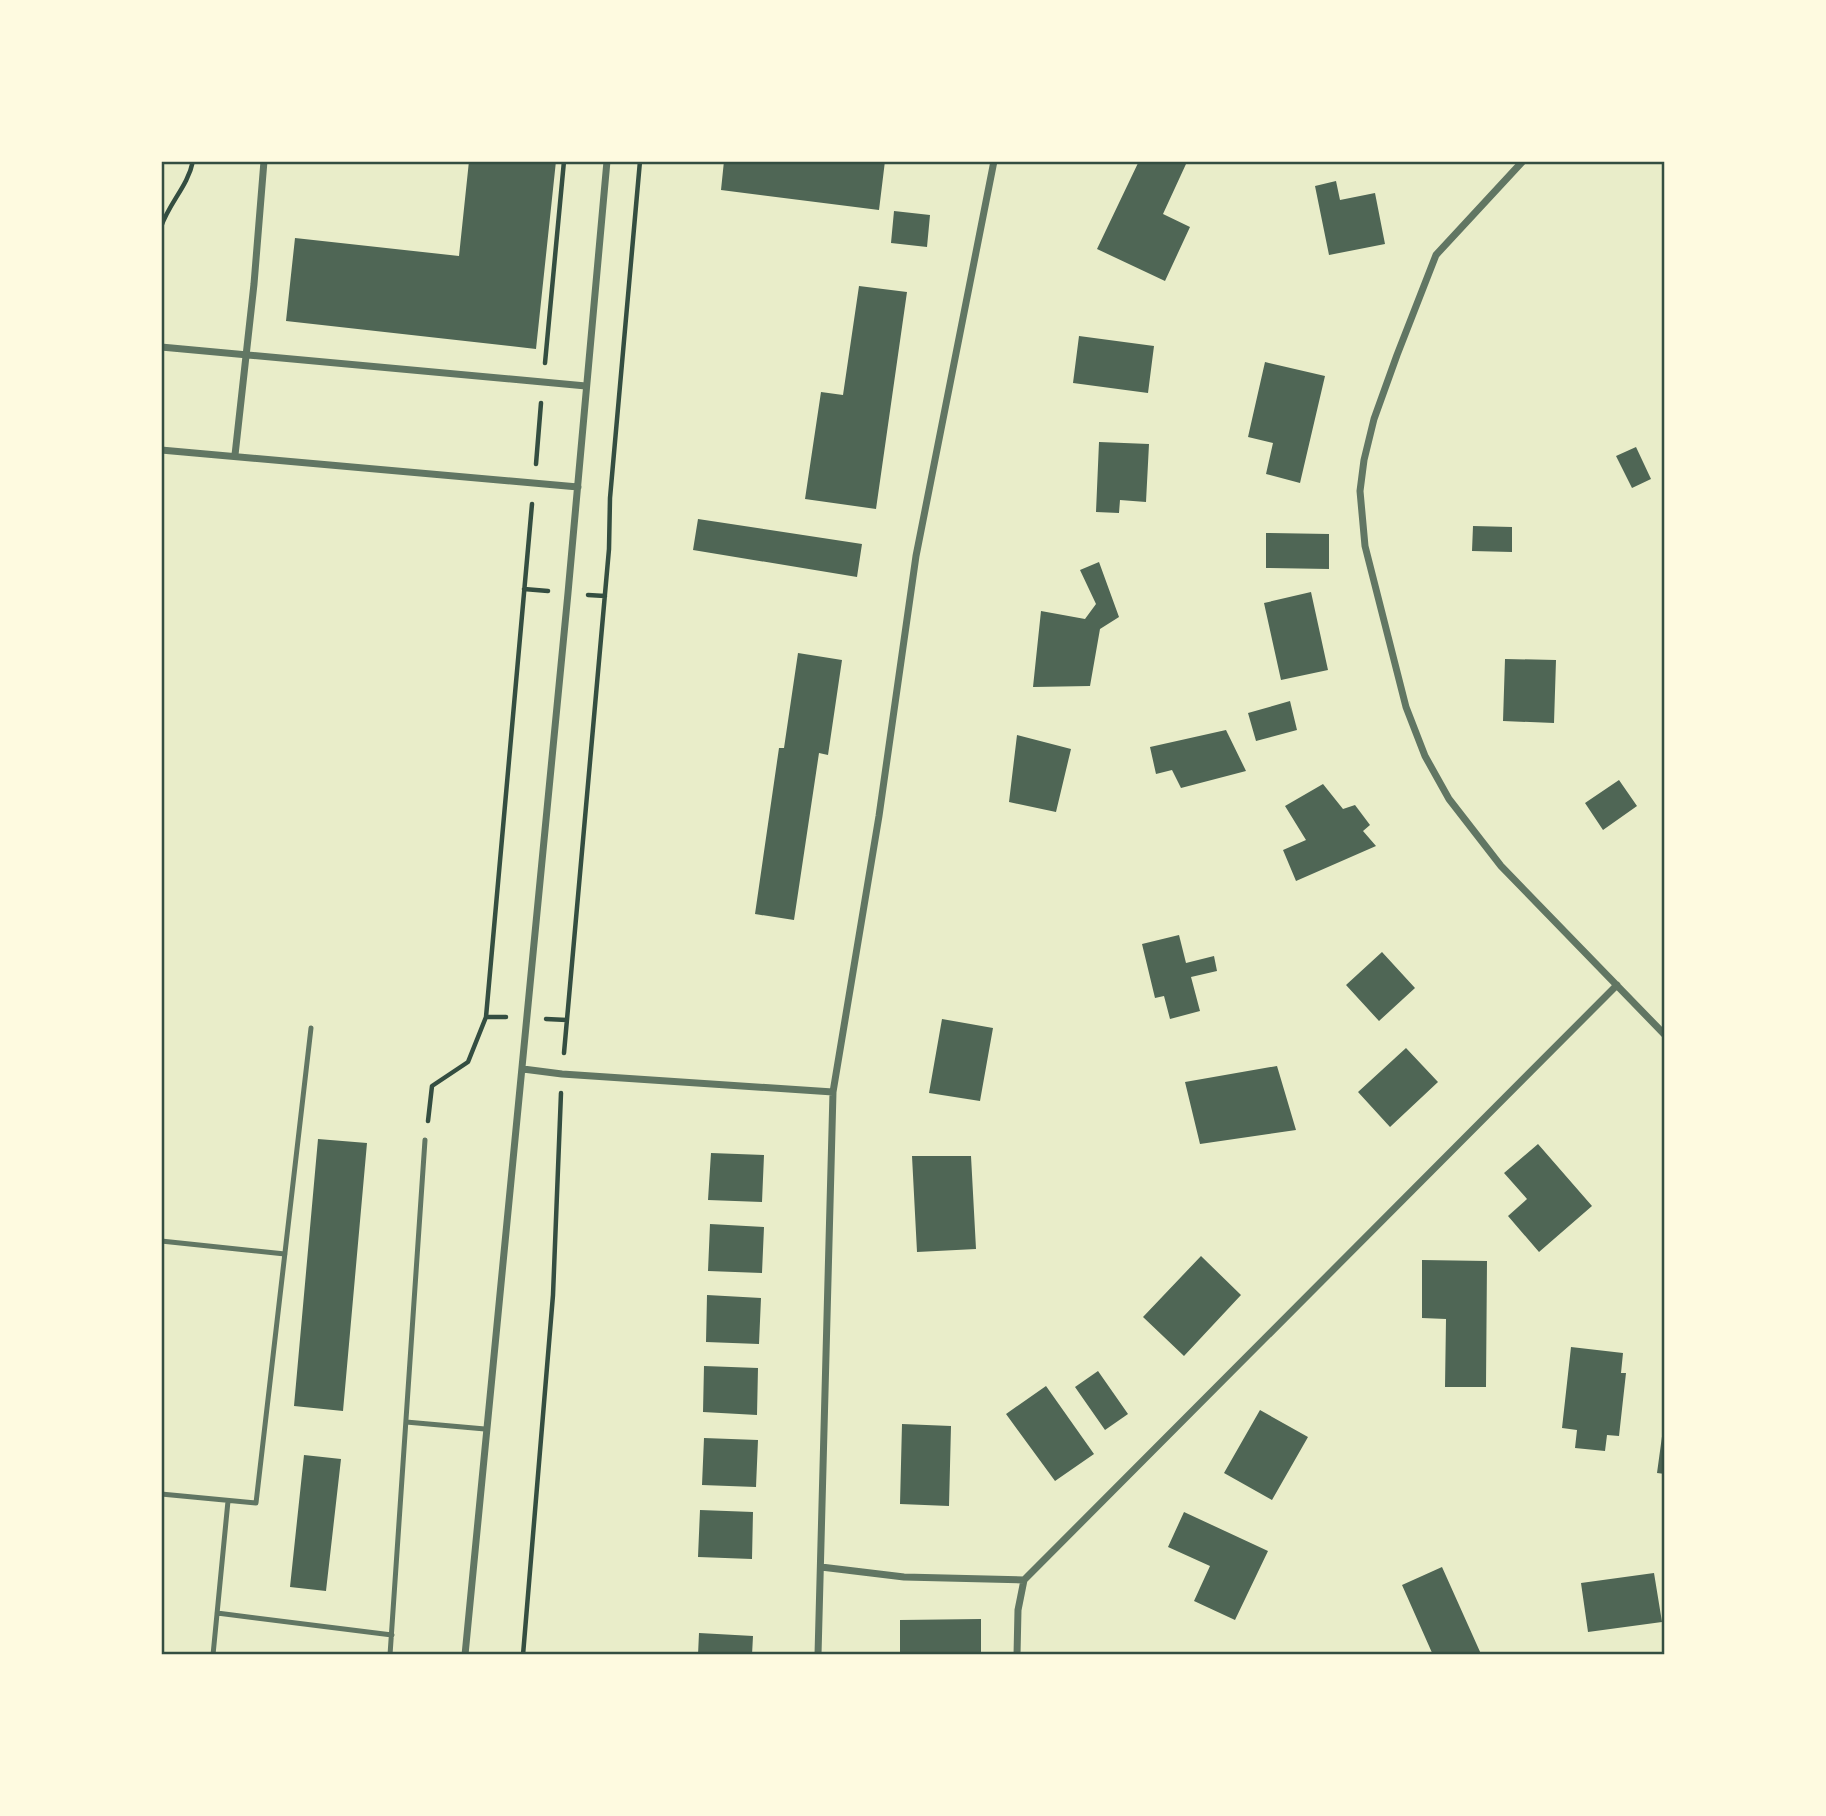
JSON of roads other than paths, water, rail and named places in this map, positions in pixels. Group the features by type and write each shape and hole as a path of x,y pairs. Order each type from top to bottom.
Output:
{"street":[{"path":"235,455 254,284 264,161"},
{"path":"465,1655 485,1429 523,1069 607,161"},
{"path":"818,1655 833,1092 879,816 916,556 994,161"},
{"path":"1523,161 1436,255 1374,419 1360,491 1365,546 1406,707 1425,756 1449,799 1501,866 1665,1035"},
{"path":"161,347 586,386"},
{"path":"161,450 578,487"},
{"path":"1017,1655 1018,1610 1024,1580 1617,985"},
{"path":"523,1069 562,1074 833,1092"},
{"path":"821,1567 904,1577 1024,1580"}],"lane":[{"path":"161,1494 256,1503 311,1028"},
{"path":"390,1655 425,1140"},
{"path":"161,1241 285,1255"},
{"path":"406,1422 485,1429"},
{"path":"213,1655 228,1501"},
{"path":"217,1614 392,1635"}]}
